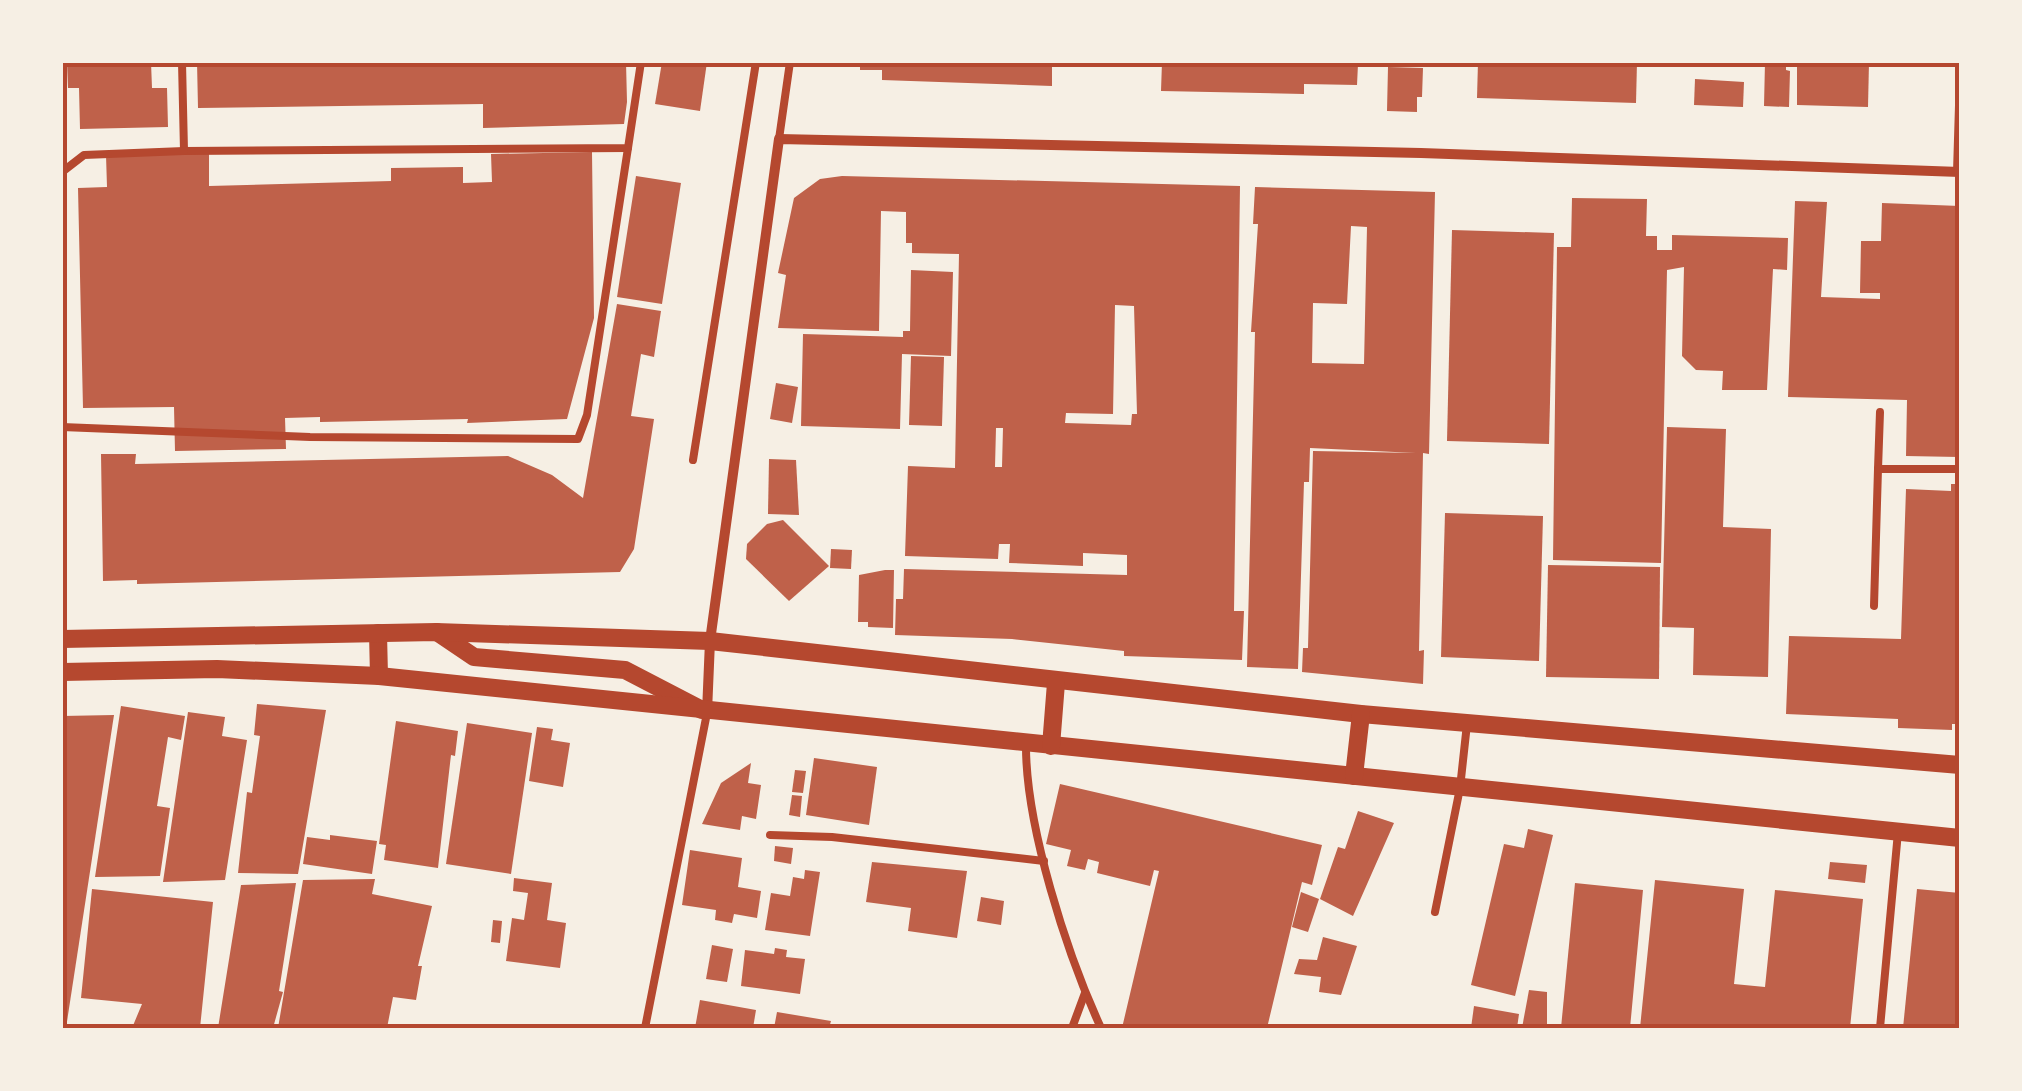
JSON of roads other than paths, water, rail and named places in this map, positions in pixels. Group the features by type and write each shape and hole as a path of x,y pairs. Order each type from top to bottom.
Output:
{"street":[{"path":"707,713 710,641 779,140 1420,153 1958,172"},
{"path":"436,632 474,657 625,670 652,680 707,713"},
{"path":"62,639 436,632 710,641 1056,683 1361,714 1960,765"},
{"path":"378,633 380,676"},
{"path":"62,672 216,670 380,676 707,713 1960,838"},
{"path":"1051,746 1056,683"},
{"path":"1354,776 1361,714"}],"lane":[{"path":"182,62 184,151"},
{"path":"62,427 310,438 578,439 587,415 641,62"},
{"path":"693,460 756,62"},
{"path":"779,140 790,62"},
{"path":"1958,172 1960,72"},
{"path":"62,172 84,155 628,148"},
{"path":"1874,606 1880,412"},
{"path":"1878,468 1960,468"},
{"path":"645,1028 707,713"},
{"path":"1435,912 1460,788 1466,724"},
{"path":"1026,744 1026,768 1044,860 1085,993 1100,1028"},
{"path":"1880,1028 1898,832"},
{"path":"770,835 832,837 1044,860"},
{"path":"1072,1028 1085,993"}]}
